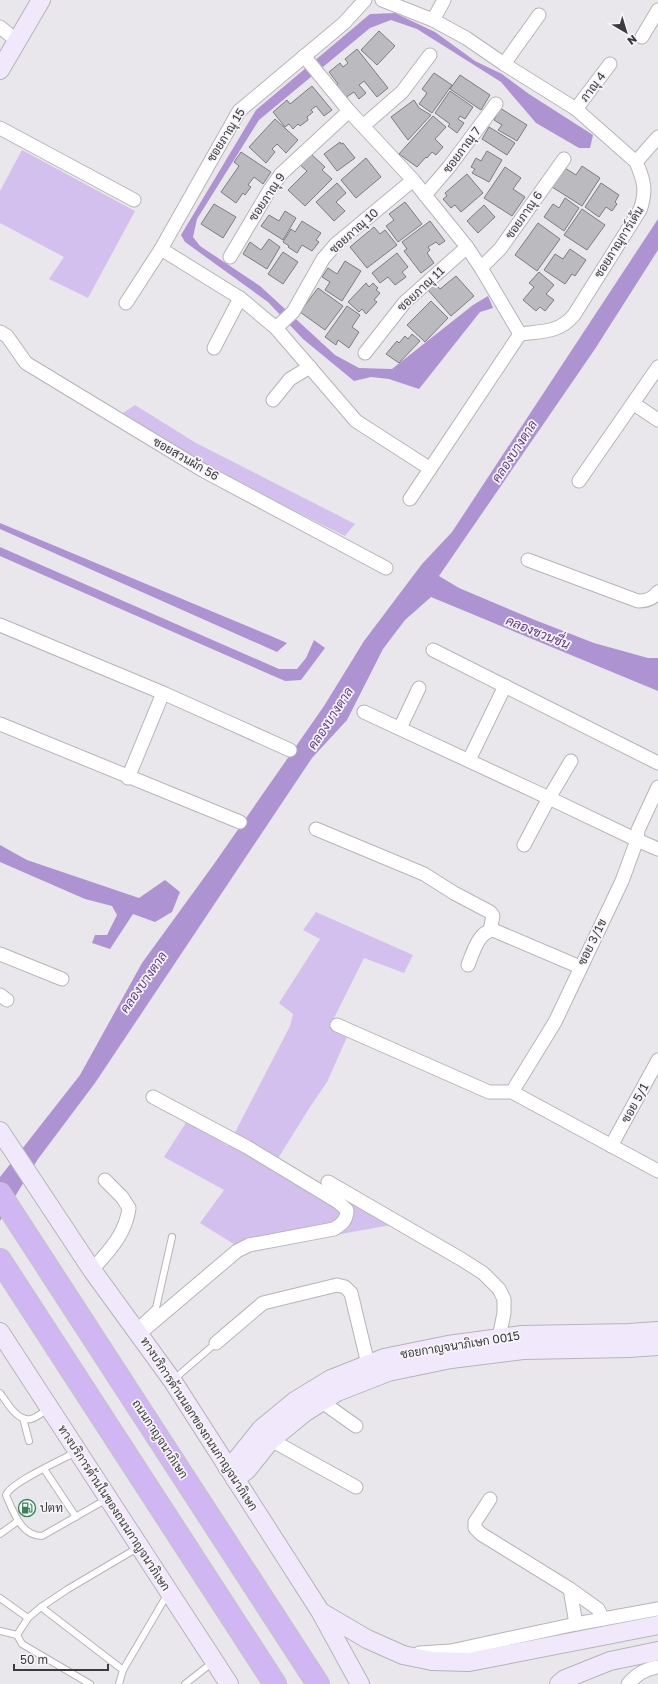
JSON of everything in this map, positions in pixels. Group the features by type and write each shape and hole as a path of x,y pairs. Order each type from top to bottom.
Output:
{"highway":[{"name":"ถนนกาญจนาภิเษก","path":"0,1194 32,1240 318,1684"},
{"path":"0,1260 20,1288 275,1684"}],"main road":[{"path":"0,70 16,40 41,0"},
{"name":"ทางบริการด้านนอกของถนนกาญจนาภิเษก","path":"0,1131 56,1218 172,1380 320,1611 360,1684"},
{"name":"ซอยกาญจนาภิเษก 0015","path":"231,1473 247,1470 271,1440 304,1414 371,1371 384,1358 403,1362 451,1359 523,1350 629,1341 658,1331"},
{"name":"ทางบริการด้านในของถนนกาญจนาภิเษก","path":"0,1332 229,1684"},
{"name":"ซอยกาญจนาภิเษก 0015","path":"403,1362 448,1345 522,1335 629,1341 658,1346"},
{"name":"ซอยกาญจนาภิเษก 0015","path":"231,1473 236,1459 261,1429 295,1401 331,1379 371,1371"},
{"path":"320,1611 367,1639 403,1655 432,1661 469,1662 607,1627 658,1625"},
{"path":"559,1684 565,1679 610,1661 658,1651"}],"street":[{"name":"ซอยภาณุ 15","path":"126,303 160,249 239,111 306,59 344,23 365,0"},
{"name":"ซอยภาณุการ์เด้น","path":"382,0 433,20 466,38 504,64 576,109 636,162 641,173 645,188 645,198 640,210 574,315 566,324 556,330 520,334"},
{"path":"433,20 444,0"},
{"path":"642,37 658,10"},
{"path":"504,64 539,15"},
{"path":"0,27 16,40"},
{"path":"363,126 402,92 430,55"},
{"path":"306,59 348,111 413,180 467,248 481,268 520,334 429,468 410,499"},
{"name":"ภาณุ 4","path":"576,109 610,64"},
{"name":"ซอยภาณุ 7","path":"425,195 449,167 496,104"},
{"name":"ซอยภาณุ 9","path":"230,257 268,191 281,174 348,111"},
{"path":"0,128 134,200"},
{"path":"636,162 658,138"},
{"name":"ซอยภาณุ 6","path":"481,268 500,249 564,159"},
{"name":"ซอยภาณุ 10","path":"280,325 293,312 323,259 336,244 413,180"},
{"name":"ซอยภาณุ 11","path":"365,353 404,302 467,248"},
{"path":"160,249 240,298 280,325 310,367 356,421 429,468"},
{"path":"214,348 240,298"},
{"name":"ซอยสวนผัก 56","path":"0,332 7,336 26,363 204,471 386,568"},
{"path":"273,400 290,379 310,367"},
{"path":"579,481 634,404 658,367"},
{"path":"634,404 658,420"},
{"path":"528,560 638,601 645,601 656,595 658,592"},
{"path":"0,625 163,693 290,750"},
{"path":"433,650 658,763"},
{"path":"469,760 505,686"},
{"path":"400,728 419,688"},
{"path":"128,778 163,693"},
{"path":"364,712 658,849"},
{"path":"0,724 128,778 240,822"},
{"path":"524,845 549,798 571,762"},
{"name":"ซอย 3/1ข","path":"512,1092 555,1022 622,881 637,840 638,830 658,787"},
{"path":"316,829 433,878 454,893 490,912 493,916 490,930 482,935 468,965"},
{"path":"490,930 580,967"},
{"path":"0,954 62,979"},
{"path":"337,1025 489,1092 512,1092 658,1171"},
{"name":"ซอย 5/1","path":"611,1146 658,1060"},
{"path":"137,1331 237,1252 249,1245 334,1229 347,1217 347,1210 338,1202 247,1147 153,1097"},
{"path":"92,1270 120,1237 128,1216 129,1208 122,1197 105,1180"},
{"path":"328,1182 483,1273 499,1288 504,1299 504,1313 499,1338"},
{"path":"216,1343 263,1303 337,1285 345,1287 351,1293 371,1371"},
{"path":"322,1402 356,1426"},
{"path":"271,1440 356,1487"},
{"path":"490,1499 475,1522 475,1528 481,1534 570,1589 598,1609 607,1627"},
{"path":"570,1589 576,1624"},
{"path":"403,1655 450,1651 576,1624 607,1627 658,1609"},
{"path":"628,1684 639,1673 649,1668 658,1667"}],"lane":[{"path":"137,1331 156,1308 172,1237"},
{"path":"172,1380 216,1343"},
{"path":"0,1393 16,1414 23,1418 31,1419 49,1408"},
{"path":"23,1418 29,1440"},
{"path":"77,1452 44,1469 7,1491 6,1495 18,1521 34,1536 42,1536 108,1498"},
{"path":"44,1469 76,1517"},
{"path":"0,1534 18,1521"},
{"path":"17,1635 28,1618 41,1607 140,1546"},
{"path":"118,1684 123,1670 169,1592"},
{"path":"0,1598 28,1618"},
{"path":"41,1607 123,1670"},
{"path":"0,1631 17,1635 22,1644 90,1684"},
{"path":"185,1684 214,1661"}],"shaded area":[{"path":"22,150 135,211 88,298 49,279 64,257 0,223 0,191"},
{"path":"135,405 196,443 355,524 345,536 204,466 123,413"},
{"path":"316,912 413,955 404,973 364,958 330,1026 348,1035 327,1082 277,1160 322,1188 391,1225 245,1251 200,1223 224,1190 164,1157 187,1121 228,1146 290,1026 293,1014 279,1003 320,939 303,930"}],"water":[{"path":"395,13 435,32 475,61 502,74 529,94 593,135 590,148 579,148 536,123 501,82 417,29 391,20 370,28 259,120 197,219 193,237 200,246 260,286 335,355 359,368 392,369 473,305 488,296 493,308 480,312 419,389 389,379 371,377 354,381 303,339 268,302 185,242 181,235 256,110 370,14"},
{"path":"658,219 658,250 595,349 439,576 459,588 594,643 648,658 658,658 658,691 431,597 405,620 383,649 347,720 312,758 95,1083 38,1159 0,1221 0,1177 80,1075 142,963 214,864 324,706 364,641 422,564 452,532"},
{"path":"0,523 287,643 277,652 0,529"},
{"path":"0,547 279,669 297,669 306,658 314,640 325,648 301,680 285,681 0,556"},
{"path":"0,845 27,860 139,898 165,880 180,892 172,912 155,922 133,914 110,949 92,943 95,935 107,935 117,915 112,906 85,899 0,862"}],"building":[{"path":"379,31 395,46 377,65 361,50"},
{"path":"357,49 388,88 377,97 364,81 359,85 366,93 359,99 354,92 345,98 335,86 338,84 329,72 340,63 343,67 348,63 345,59"},
{"path":"434,73 452,85 432,113 419,104 427,93 422,89"},
{"path":"460,75 490,95 481,110 450,89"},
{"path":"312,86 332,110 324,116 316,106 311,110 313,112 307,117 308,120 300,126 298,124 293,129 289,124 285,127 273,112 287,100 290,104"},
{"path":"450,91 473,107 465,119 460,116 458,119 464,123 457,133 448,126 450,124 435,113"},
{"path":"414,100 419,108 431,115 408,140 391,117"},
{"path":"500,108 527,125 517,141 498,130 502,125 494,120"},
{"path":"433,116 446,127 435,139 443,147 436,155 432,152 417,167 399,154"},
{"path":"275,119 298,140 286,153 277,144 272,149 275,152 266,163 249,147"},
{"path":"489,127 515,143 507,155 482,139"},
{"path":"340,142 341,144 343,143 355,158 337,171 324,154"},
{"path":"487,151 502,160 489,182 472,173 475,169 471,167 476,158 481,161"},
{"path":"241,152 271,172 263,184 254,177 248,185 251,187 245,195 243,193 236,203 221,192 239,166 234,162"},
{"path":"311,154 325,167 322,170 332,179 305,206 288,190 307,171 300,165"},
{"path":"366,158 381,177 356,198 341,180"},
{"path":"582,166 600,178 582,206 552,187 565,168 576,175"},
{"path":"505,167 521,178 513,189 525,197 512,216 484,198"},
{"path":"467,174 483,193 461,212 455,205 451,208 443,199 447,196 445,193"},
{"path":"337,183 346,193 336,202 345,211 334,221 316,202"},
{"path":"601,183 619,195 615,202 617,204 612,211 606,207 599,217 585,207"},
{"path":"565,198 579,208 564,231 544,217 553,204 559,208"},
{"path":"405,202 422,224 398,242 386,226 394,220 389,214"},
{"path":"214,204 236,217 223,238 201,224"},
{"path":"484,205 495,217 478,233 467,221"},
{"path":"582,209 605,225 587,250 564,235"},
{"path":"285,211 296,218 283,240 261,226 269,215 279,221"},
{"path":"302,221 321,233 316,240 319,242 312,251 302,245 297,253 283,242 291,229 295,232"},
{"path":"430,221 445,241 439,245 436,242 428,247 430,250 427,253 434,263 421,273 404,251 407,249 402,242"},
{"path":"538,223 560,239 537,271 515,255"},
{"path":"374,227 380,234 385,230 397,245 367,268 350,247"},
{"path":"269,239 280,247 267,269 243,254 250,242 261,250"},
{"path":"570,249 586,260 575,276 572,274 565,284 544,270 555,254 563,259"},
{"path":"283,252 298,262 283,284 268,274"},
{"path":"397,253 408,267 402,272 406,277 395,285 388,277 380,283 372,273"},
{"path":"345,261 361,271 342,301 325,290 330,282 322,277 328,268 337,274"},
{"path":"539,272 554,285 546,294 554,300 545,311 540,307 536,311 523,300 534,287 529,283"},
{"path":"456,276 474,296 451,316 427,289 434,282 440,289"},
{"path":"366,283 369,287 373,283 378,288 376,290 380,293 374,300 377,302 366,314 362,309 359,312 348,302"},
{"path":"318,288 343,306 325,330 300,312"},
{"path":"431,301 448,318 425,342 407,325"},
{"path":"347,306 360,315 352,327 359,332 349,348 338,340 336,345 325,337"},
{"path":"412,334 420,341 399,363 386,354 397,341 399,343 405,336 408,339"}],"place":[{"name":"ปตท","path":"27,1508"}],"water label":[{"name":"คลองบางตาล","path":"514,451"},
{"name":"คลองชวนชื่น","path":"538,632"},
{"name":"คลองบางตาล","path":"330,718"},
{"name":"คลองบางตาล","path":"143,982"}]}
